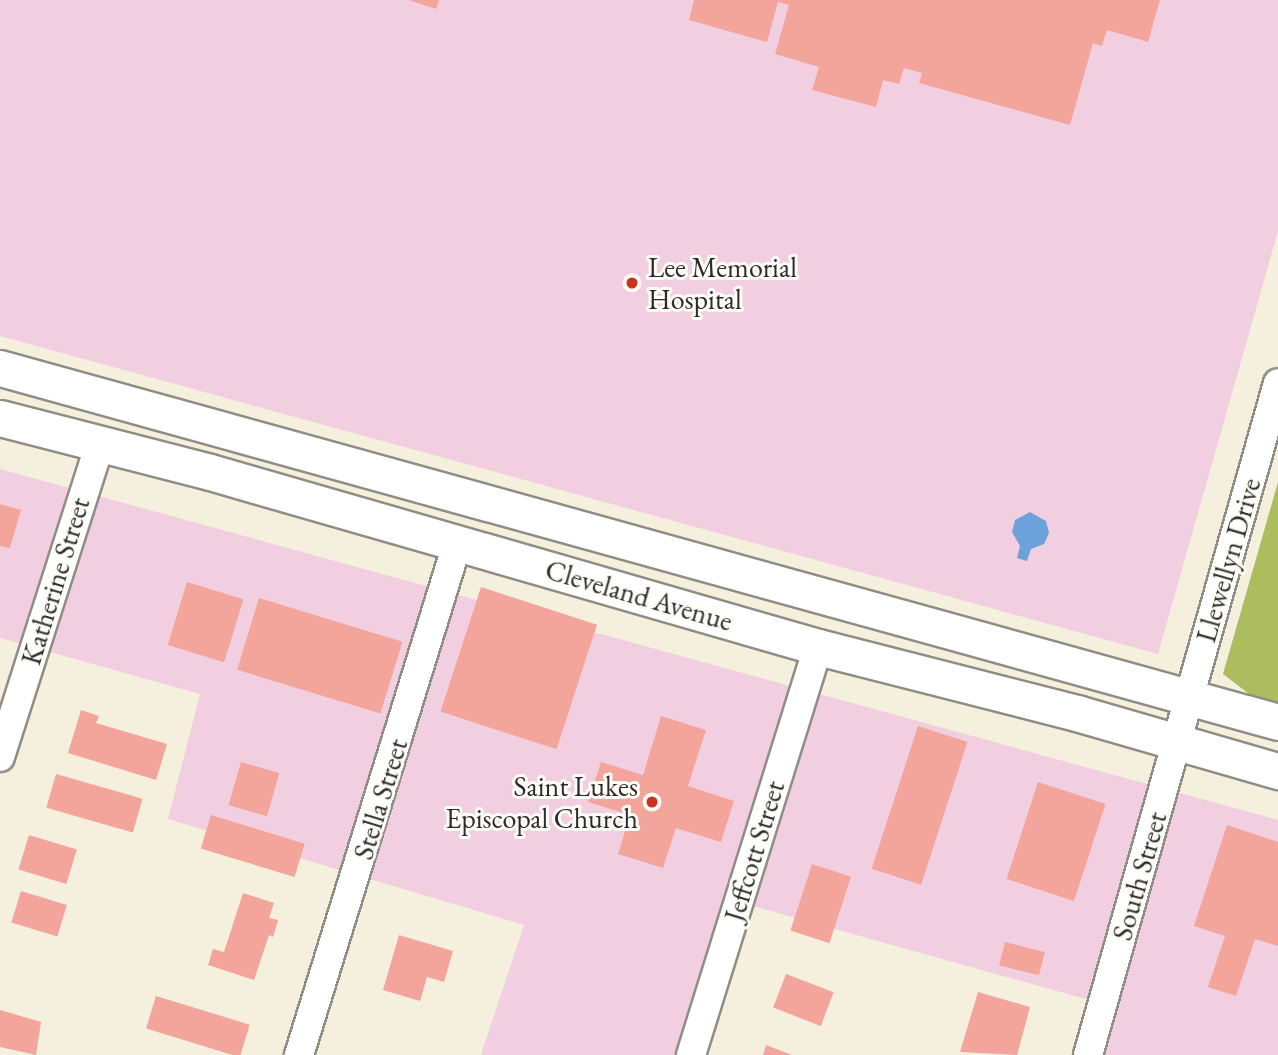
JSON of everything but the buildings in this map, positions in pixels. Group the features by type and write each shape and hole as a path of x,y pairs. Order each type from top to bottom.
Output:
{"main road":[{"name":"Cleveland Avenue","path":"0,368 1278,722"},
{"name":"Cleveland Avenue","path":"0,418 99,447 210,472 458,541 818,647 1278,771"}],"street":[{"name":"Llewellyn Drive","path":"1189,697 1278,383"},
{"name":"Katherine Street","path":"0,757 99,447"},
{"name":"Stella Street","path":"299,1055 458,541"},
{"name":"Jeffcott Street","path":"691,1055 818,647"},
{"name":"South Street","path":"1088,1055 1189,697"}],"shaded area":[{"name":"Lee Memorial Hospital","path":"0,0 1278,0 1278,231 1158,654 0,336"},
{"path":"0,469 1278,820 1278,1055 1080,1055 1096,1002 732,900 680,1055 481,1055 524,925 168,819 200,694 0,638"}],"green space":[{"path":"1278,482 1278,702 1249,694 1223,674"}],"water":[{"path":"1030,512 1046,521 1049,533 1044,544 1031,549 1027,561 1017,558 1020,546 1012,532 1015,520"}],"place":[{"name":"Lee Memorial Hospital","path":"632,283"},
{"name":"Saint Lukes Episcopal Church","path":"652,802"}]}
